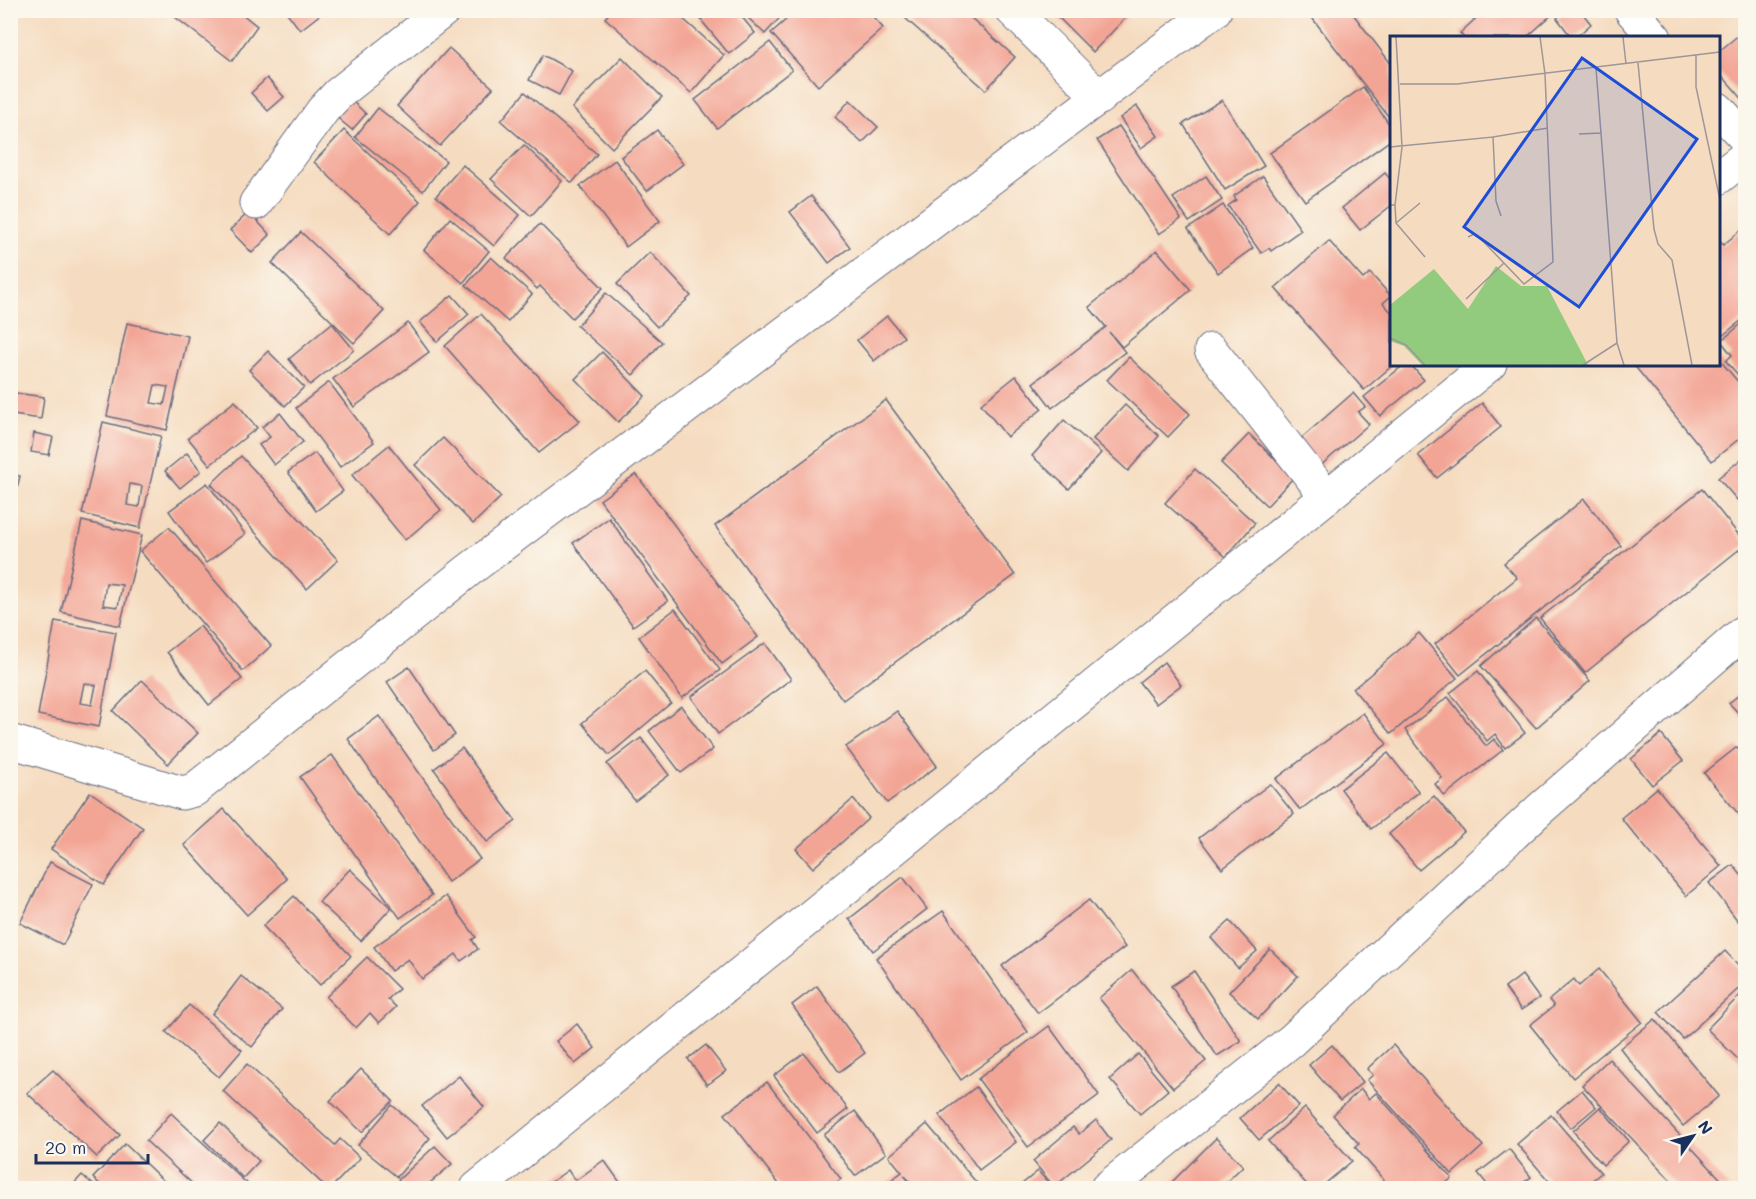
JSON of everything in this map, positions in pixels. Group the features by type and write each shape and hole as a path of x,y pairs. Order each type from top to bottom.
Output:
{"street":[{"path":"256,203 323,110 338,94 444,10"},
{"path":"1012,10 1100,98"},
{"path":"10,741 182,793 194,790 469,570 1215,10"},
{"path":"1631,10 1653,36"},
{"path":"1720,110 1746,140"},
{"path":"1720,177 1746,156"},
{"path":"1211,350 1327,497"},
{"path":"477,1188 1488,366"},
{"path":"1107,1188 1292,1040 1539,810 1746,630"}],"building":[{"path":"166,10 237,10 257,26 232,61"},
{"path":"285,10 326,10 300,30"},
{"path":"612,10 673,10 724,55 691,93 605,18"},
{"path":"712,10 736,10 755,33 729,54 701,20"},
{"path":"740,10 769,10 771,14 775,10 787,10 765,34"},
{"path":"797,10 867,10 883,28 818,86 771,33"},
{"path":"896,10 962,10 1015,57 986,90"},
{"path":"1051,10 1133,10 1093,52"},
{"path":"1306,10 1350,10 1390,62 1390,118"},
{"path":"1485,10 1557,10 1528,36 1462,36 1460,33"},
{"path":"1566,10 1580,10 1591,24 1577,36 1570,36 1557,18"},
{"path":"1746,29 1746,103 1720,73 1720,50"},
{"path":"770,42 792,70 717,128 695,100"},
{"path":"449,48 493,88 440,146 397,106"},
{"path":"543,55 572,71 559,95 529,80"},
{"path":"622,57 662,97 612,148 572,108"},
{"path":"267,78 284,97 268,111 251,93"},
{"path":"1363,87 1390,125 1390,140 1305,201 1270,153"},
{"path":"525,92 597,154 572,183 501,121"},
{"path":"348,97 366,114 352,130 333,114"},
{"path":"850,100 878,127 862,143 835,117"},
{"path":"1222,100 1264,166 1225,190 1183,124"},
{"path":"1137,106 1158,136 1141,148 1120,118"},
{"path":"378,108 446,161 423,191 355,137"},
{"path":"1119,126 1181,219 1159,234 1097,140"},
{"path":"344,130 420,201 390,234 314,162"},
{"path":"657,130 683,164 647,191 621,157"},
{"path":"524,145 562,181 531,216 491,179"},
{"path":"615,160 660,221 626,247 580,186"},
{"path":"463,165 520,215 494,246 436,196"},
{"path":"1385,173 1390,179 1390,207 1360,230 1342,208"},
{"path":"1206,176 1222,200 1189,222 1173,198"},
{"path":"1263,176 1301,230 1271,251 1269,248 1261,253 1228,206 1236,200 1234,196"},
{"path":"811,196 850,247 829,263 790,212"},
{"path":"1223,205 1253,248 1218,273 1188,229"},
{"path":"249,212 270,235 252,253 230,230"},
{"path":"450,218 489,251 463,283 424,250"},
{"path":"540,224 603,288 572,318 540,286 537,289 506,258"},
{"path":"1741,230 1746,236 1746,317 1720,337 1720,241 1723,245"},
{"path":"301,232 384,311 354,343 272,263"},
{"path":"1329,241 1363,279 1370,273 1390,295 1383,303 1390,311 1390,366 1392,366 1364,390 1275,288"},
{"path":"1157,250 1191,290 1122,347 1109,332 1125,352 1052,408 1033,383 1106,327 1089,307"},
{"path":"650,252 691,296 657,327 617,284"},
{"path":"491,257 532,294 508,322 466,285"},
{"path":"606,293 662,342 633,375 577,326"},
{"path":"452,295 469,314 437,342 420,322"},
{"path":"481,314 580,421 539,453 445,346"},
{"path":"887,316 904,337 874,361 857,340"},
{"path":"1746,320 1746,384 1726,361 1732,355 1721,341"},
{"path":"127,323 188,336 167,430 107,416","holes":["155,385 168,387 164,405 151,403"]},
{"path":"332,323 354,350 310,385 289,359"},
{"path":"408,323 429,352 354,407 333,379"},
{"path":"268,351 304,387 285,406 249,370"},
{"path":"602,352 645,396 618,422 575,379"},
{"path":"1129,357 1190,414 1168,437 1107,380"},
{"path":"1720,360 1746,391 1746,433 1712,461 1635,366 1720,366"},
{"path":"1403,366 1412,366 1424,380 1380,416 1364,397"},
{"path":"1016,376 1042,409 1007,437 981,404"},
{"path":"329,382 374,442 340,467 296,408"},
{"path":"16,393 44,397 41,419 13,415"},
{"path":"1353,393 1365,407 1358,412 1369,424 1319,467 1297,442"},
{"path":"886,400 1015,575 843,700 715,526"},
{"path":"235,401 257,428 210,465 188,438"},
{"path":"1482,403 1501,427 1437,478 1418,455"},
{"path":"1125,405 1159,436 1128,471 1093,439"},
{"path":"280,413 303,442 274,465 259,445 270,437 262,427"},
{"path":"1064,420 1101,453 1069,489 1032,456"},
{"path":"103,422 161,436 140,528 82,514","holes":["130,484 142,486 139,507 127,505"]},
{"path":"34,433 53,437 49,455 31,452"},
{"path":"1249,434 1294,477 1267,506 1221,463"},
{"path":"443,438 501,497 473,524 415,465"},
{"path":"389,445 441,510 405,540 352,475"},
{"path":"187,453 201,471 180,488 165,471"},
{"path":"315,453 343,491 316,511 288,472"},
{"path":"1746,455 1746,510 1718,478"},
{"path":"241,456 338,560 307,589 211,484"},
{"path":"1195,469 1255,523 1226,557 1165,503"},
{"path":"10,474 20,476 15,497 10,496"},
{"path":"636,474 758,637 722,664 600,500"},
{"path":"207,483 245,534 206,563 169,511"},
{"path":"1702,489 1746,544 1585,673 1540,618"},
{"path":"1584,499 1621,546 1460,675 1435,644 1517,578 1504,563"},
{"path":"609,518 668,601 633,626 573,543"},
{"path":"82,521 142,535 120,626 61,612","holes":["106,583 122,585 118,607 103,605"]},
{"path":"169,527 271,646 243,671 140,551"},
{"path":"675,609 720,670 682,698 639,637"},
{"path":"1536,618 1590,681 1536,728 1481,666"},
{"path":"55,621 116,632 99,727 38,715","holes":["84,683 96,685 92,705 80,703"]},
{"path":"200,626 242,679 209,705 167,652"},
{"path":"1419,633 1457,678 1391,734 1353,689"},
{"path":"765,643 791,679 718,734 691,697"},
{"path":"1164,662 1181,685 1156,704 1139,682"},
{"path":"409,667 455,735 434,750 387,682"},
{"path":"645,671 671,703 609,755 582,723"},
{"path":"1478,671 1525,733 1505,748 1495,734 1487,741 1450,693"},
{"path":"142,680 198,733 168,764 113,711"},
{"path":"1746,689 1746,721 1729,703"},
{"path":"1448,697 1486,746 1494,739 1503,750 1444,796 1435,784 1442,778 1405,730"},
{"path":"681,706 713,749 681,773 649,731"},
{"path":"897,711 937,766 887,803 846,747"},
{"path":"1363,713 1387,744 1300,810 1276,779"},
{"path":"379,716 480,859 448,882 348,739"},
{"path":"1661,734 1683,761 1652,785 1631,759"},
{"path":"641,738 669,775 635,801 607,764"},
{"path":"1737,747 1746,757 1746,823 1704,773"},
{"path":"462,748 516,821 487,842 434,769"},
{"path":"1388,753 1419,792 1371,829 1341,789"},
{"path":"332,755 432,895 400,918 300,777"},
{"path":"1270,784 1294,814 1222,869 1199,838"},
{"path":"1657,788 1721,866 1686,896 1621,818"},
{"path":"90,792 143,828 104,885 51,849"},
{"path":"1434,796 1464,832 1419,870 1389,834"},
{"path":"853,799 869,818 813,868 796,849"},
{"path":"224,809 287,879 247,915 184,845"},
{"path":"50,862 93,884 63,945 20,923"},
{"path":"1733,865 1746,881 1746,916 1738,921 1709,883"},
{"path":"350,869 391,908 361,941 319,902"},
{"path":"903,877 927,909 873,951 849,919"},
{"path":"294,896 351,956 320,985 263,926"},
{"path":"446,896 476,937 472,940 478,949 461,961 456,954 422,979 408,959 391,971 374,947"},
{"path":"1089,900 1125,947 1038,1013 1002,966"},
{"path":"943,911 1028,1032 961,1080 876,958"},
{"path":"1230,921 1257,951 1238,968 1211,938"},
{"path":"1270,949 1298,976 1258,1019 1229,992"},
{"path":"1725,951 1746,973 1746,982 1683,1039 1658,1012"},
{"path":"367,957 399,989 388,999 396,1007 379,1023 370,1013 356,1028 326,997"},
{"path":"1599,969 1642,1022 1573,1078 1530,1025 1554,1006 1549,1000 1574,979 1579,986"},
{"path":"1132,970 1206,1061 1173,1088 1099,998"},
{"path":"1194,971 1241,1041 1217,1056 1171,986"},
{"path":"1522,975 1539,998 1521,1010 1505,988"},
{"path":"241,976 282,1009 252,1047 212,1014"},
{"path":"817,986 865,1053 839,1072 792,1005"},
{"path":"1746,989 1746,1067 1707,1029"},
{"path":"189,1005 242,1050 219,1077 166,1032"},
{"path":"1655,1019 1719,1096 1683,1126 1620,1048"},
{"path":"577,1024 595,1048 575,1064 556,1041"},
{"path":"1049,1026 1099,1095 1028,1147 978,1079"},
{"path":"706,1045 726,1071 707,1085 688,1059"},
{"path":"1332,1045 1363,1082 1340,1101 1309,1065"},
{"path":"1393,1045 1483,1146 1452,1174 1367,1080 1373,1075 1367,1069"},
{"path":"804,1053 848,1109 817,1133 774,1076"},
{"path":"1138,1054 1168,1090 1140,1114 1110,1079"},
{"path":"1609,1059 1729,1188 1678,1188 1582,1085"},
{"path":"247,1064 335,1145 340,1139 360,1158 331,1188 327,1188 223,1091"},
{"path":"361,1069 393,1101 362,1132 330,1101"},
{"path":"53,1070 120,1135 97,1157 27,1093"},
{"path":"459,1076 484,1107 447,1137 422,1106"},
{"path":"767,1082 841,1179 828,1188 782,1188 725,1114"},
{"path":"1279,1083 1299,1106 1259,1140 1240,1118"},
{"path":"976,1087 1016,1142 979,1170 939,1115"},
{"path":"1361,1089 1369,1099 1376,1093 1452,1178 1440,1188 1391,1188 1355,1147 1359,1144 1333,1115"},
{"path":"1582,1090 1596,1107 1571,1128 1557,1111"},
{"path":"392,1105 430,1138 397,1177 358,1145"},
{"path":"1600,1107 1629,1141 1603,1165 1573,1131"},
{"path":"1305,1108 1352,1161 1320,1188 1310,1188 1268,1141"},
{"path":"855,1111 886,1153 855,1176 824,1135"},
{"path":"171,1113 253,1188 197,1188 146,1141"},
{"path":"1551,1115 1601,1173 1583,1188 1555,1188 1517,1144"},
{"path":"1096,1120 1111,1140 1054,1187 1033,1161 1073,1127 1079,1134"},
{"path":"220,1123 259,1161 243,1178 204,1140"},
{"path":"927,1124 981,1188 916,1188 904,1175 914,1188 880,1188 902,1172 889,1156"},
{"path":"1216,1138 1243,1166 1220,1188 1166,1188"},
{"path":"125,1144 171,1188 104,1188 93,1178"},
{"path":"435,1146 452,1164 424,1188 406,1188 398,1180"},
{"path":"1509,1149 1531,1177 1516,1188 1512,1185 1507,1188 1490,1188 1478,1173"},
{"path":"604,1160 624,1188 550,1188 547,1185 568,1170 575,1181"},
{"path":"1038,1171 1053,1188 1017,1188"},
{"path":"82,1175 97,1188 70,1188"}]}
